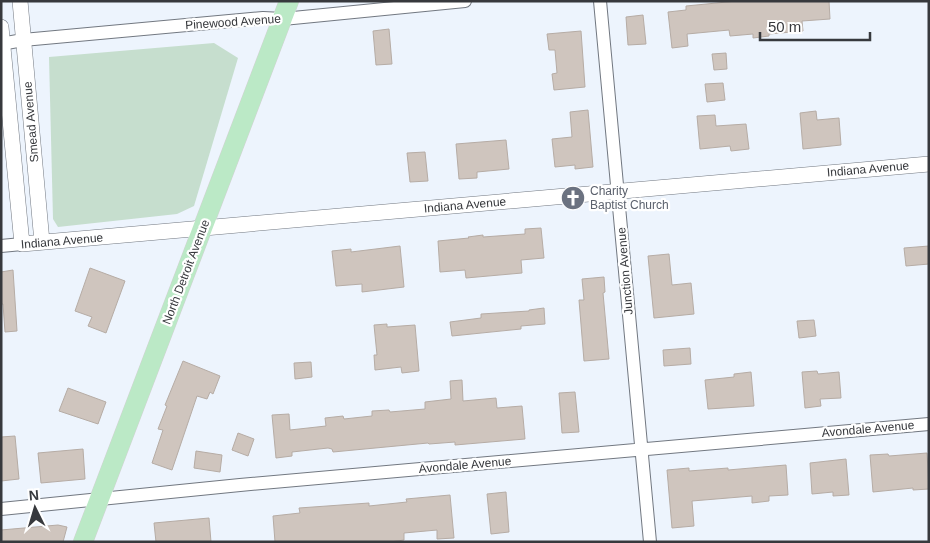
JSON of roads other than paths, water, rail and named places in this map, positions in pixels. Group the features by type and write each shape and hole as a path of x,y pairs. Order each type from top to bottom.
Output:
{"main road":[{"name":"North Detroit Avenue","path":"83,542 289,1"}],"street":[{"name":"Smead Avenue","path":"20,1 42,242"},
{"name":"Pinewood Avenue","path":"2,44 23,40 263,18 283,19 466,1"},
{"name":"Junction Avenue","path":"600,1 650,542"},
{"name":"Smead Avenue","path":"1,27 22,244"},
{"name":"Indiana Avenue","path":"1,246 929,164"},
{"name":"Avondale Avenue","path":"1,509 240,485 929,424"}],"place":[{"name":"Charity Baptist Church","path":"573,198"}]}
